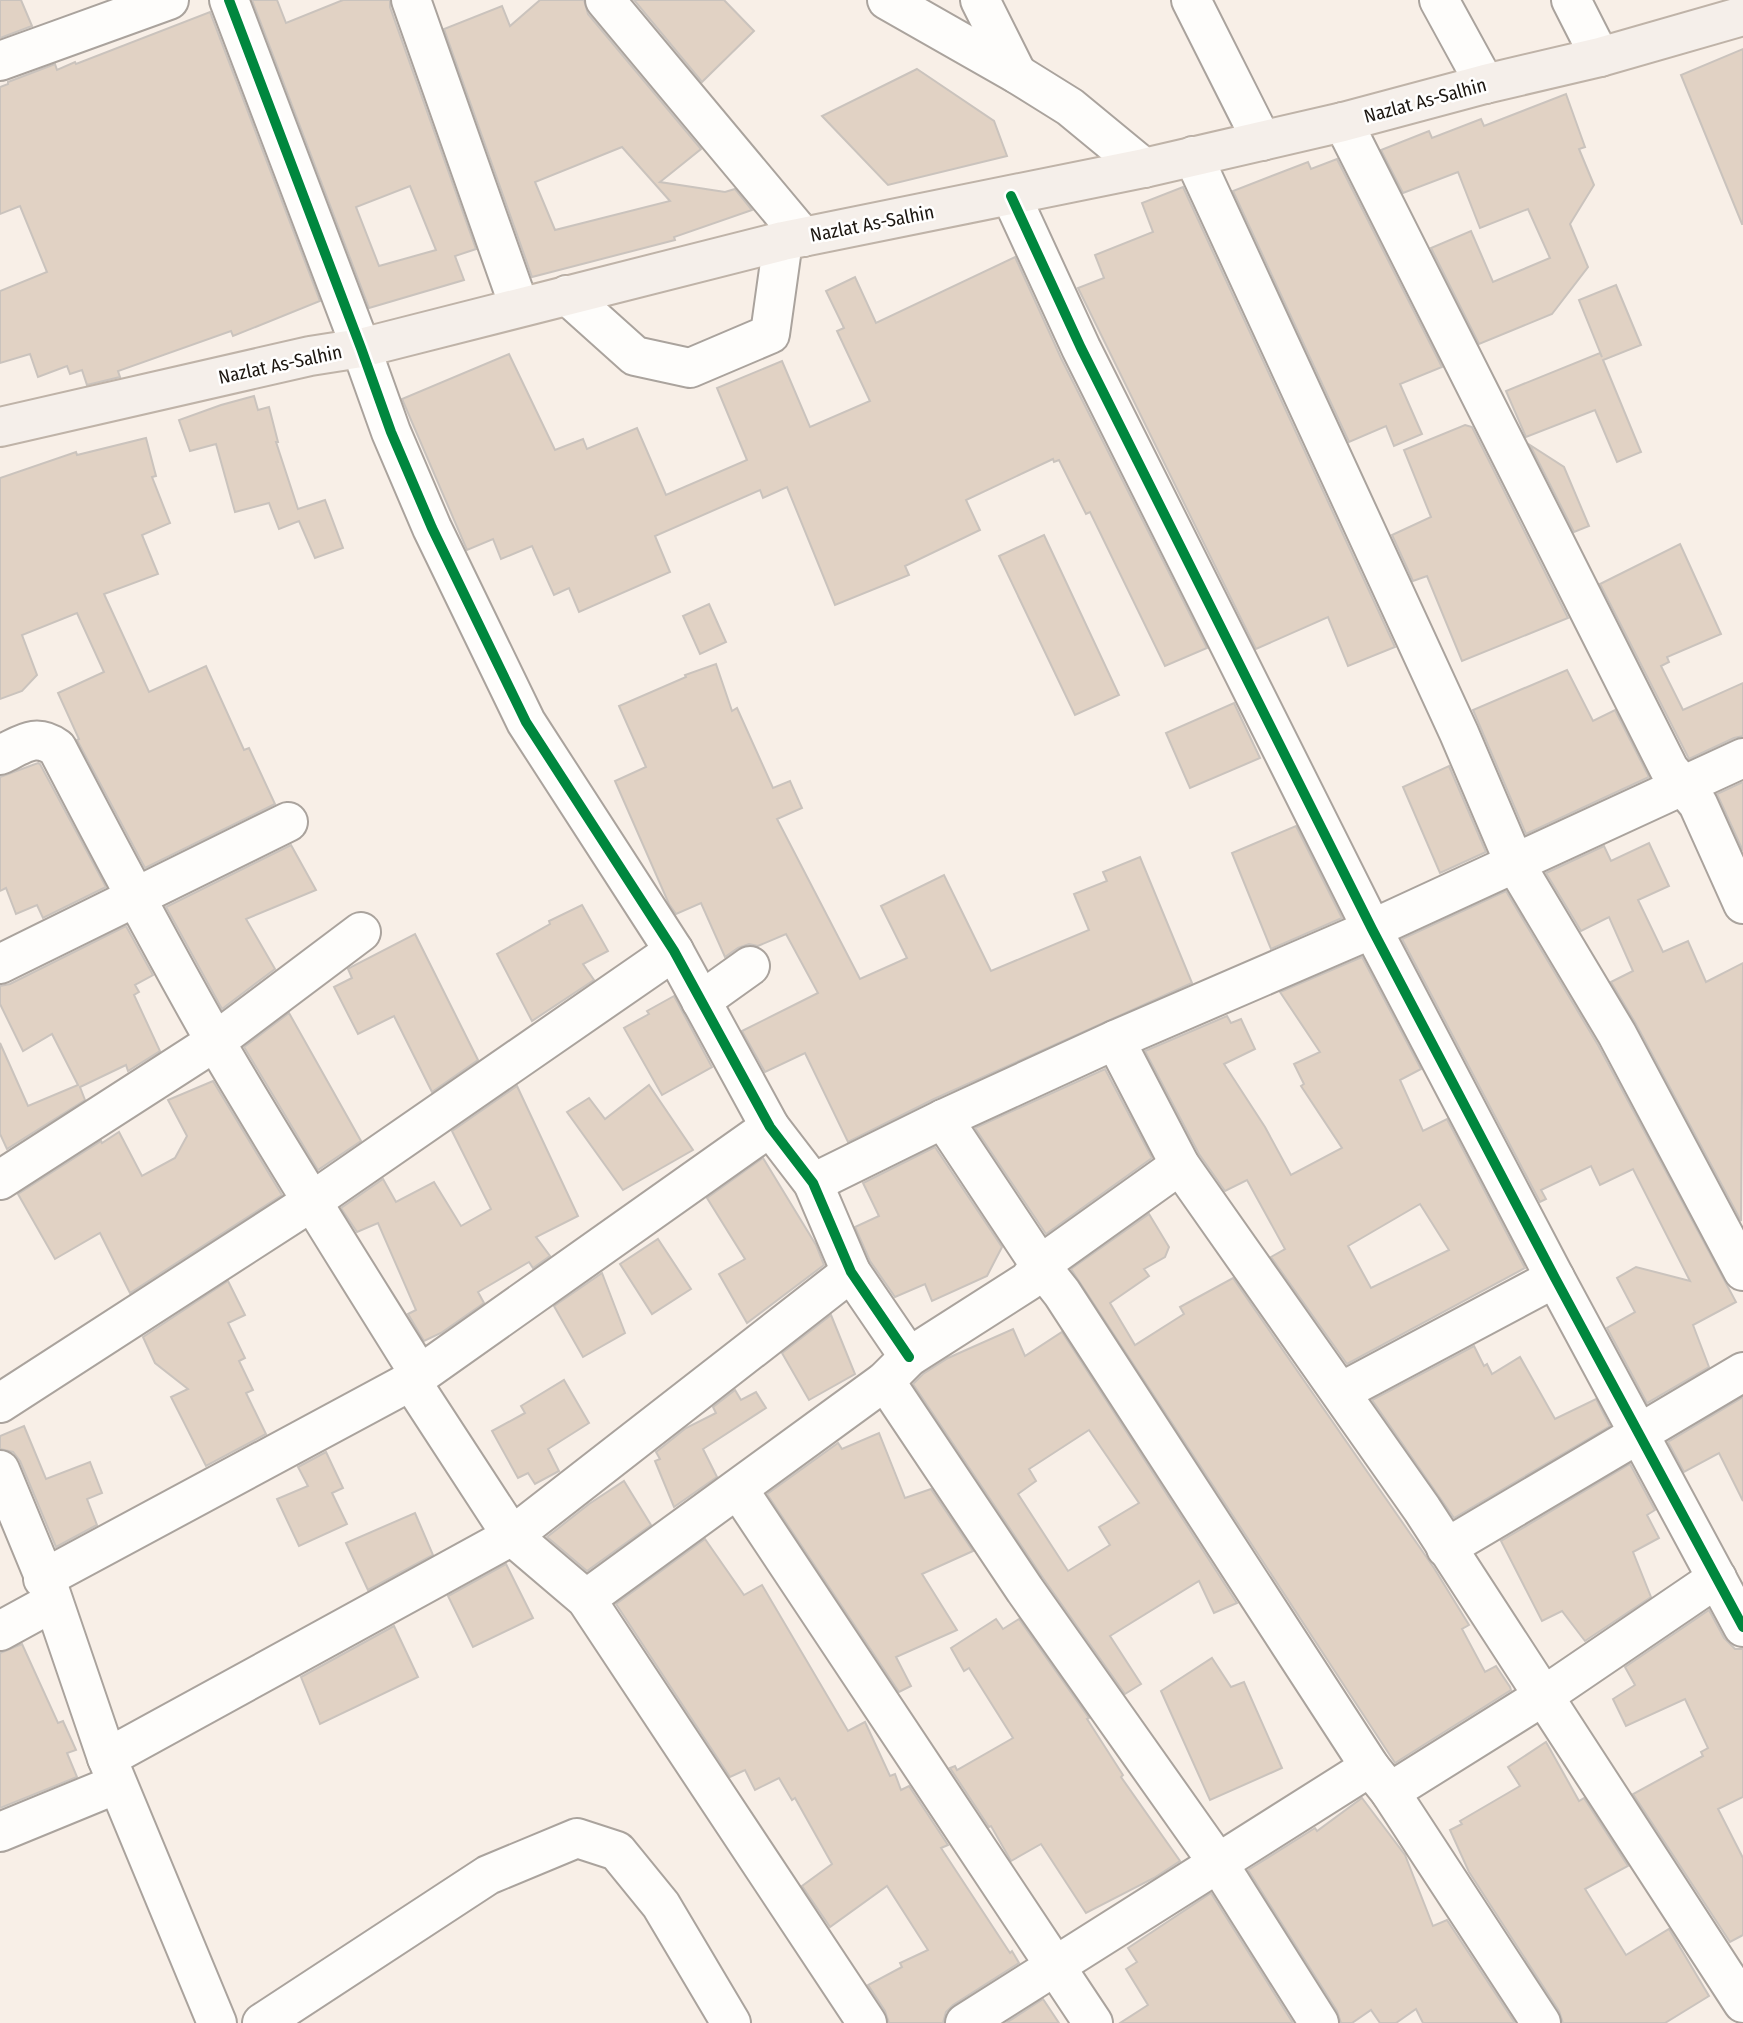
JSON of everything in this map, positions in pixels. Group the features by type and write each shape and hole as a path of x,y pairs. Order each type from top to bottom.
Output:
{"main road":[{"name":"Nazlat As-Salhin","path":"0,427 310,356 361,348 793,239 1144,168 1343,122 1600,57 1743,17"}],"street":[{"path":"0,61 169,0"},
{"path":"229,0 391,432 427,516 526,722 674,951 770,1127 814,1183 851,1272 897,1369 1025,1591 1218,1863 1319,2023"},
{"path":"411,0 519,306"},
{"path":"567,295 635,356 690,368 770,334 793,239 605,0"},
{"path":"887,0 1070,107 1144,168"},
{"path":"980,0 1017,74"},
{"path":"1191,0 1262,141"},
{"path":"1439,0 1485,84"},
{"path":"1571,0 1600,57"},
{"path":"1736,0 1743,17"},
{"path":"1343,122 1670,769 1698,804 1743,904"},
{"path":"1193,156 1459,733 1514,862 1616,1034 1743,1271"},
{"path":"1011,196 1081,348 1372,929 1555,1278 1743,1627"},
{"path":"0,755 33,740 46,740 57,748 135,897 216,1041 415,1378 512,1536 586,1599 867,2023"},
{"path":"814,1183 943,1119 1115,1040 1372,929 1743,758"},
{"path":"0,964 288,822"},
{"path":"0,1180 216,1041 361,932"},
{"path":"0,1403 312,1202 674,951"},
{"path":"701,1001 750,966"},
{"path":"1115,1040 1180,1165 1422,1509 1743,2003"},
{"path":"943,1119 1040,1265 1062,1293 1541,2023"},
{"path":"0,1631 48,1590 415,1378 770,1127"},
{"path":"586,1599 897,1369 1028,1281 1040,1265 1180,1165"},
{"path":"0,1832 112,1771 512,1536 851,1272"},
{"path":"1341,1392 1555,1278"},
{"path":"1446,1548 1743,1372"},
{"path":"0,1470 48,1590 112,1771 216,2023"},
{"path":"738,1489 1093,2023"},
{"path":"965,2023 1218,1863 1545,1695 1717,1578"},
{"path":"262,2023 488,1875 577,1838 617,1851 660,1905 731,2023"}],"building":[{"path":"0,0 21,0 32,26 0,38"},
{"path":"252,0 277,0 286,23 343,0 390,0 390,7 476,249 455,256 464,280 369,308","holes":["410,186 436,250 379,266 356,207"]},
{"path":"540,0 584,0 588,14 701,149 660,182 725,192 735,189 752,210 674,237 675,240 532,277 444,29 502,6 510,26","holes":["622,147 670,201 555,230 535,182"]},
{"path":"634,0 724,0 754,31 702,82"},
{"path":"210,12 320,301 233,336 231,331 118,371 120,377 87,385 82,370 70,374 67,366 38,377 30,354 0,363 0,291 47,272 20,206 0,214 0,87 55,64 57,70 75,62 76,64"},
{"path":"1743,49 1743,224 1742,224 1681,75"},
{"path":"917,69 994,121 1007,156 888,185 822,116"},
{"path":"1566,94 1585,147 1579,149 1594,185 1570,224 1588,267 1552,314 1479,344 1431,248 1471,231 1493,282 1550,258 1528,209 1480,228 1458,172 1403,193 1381,150 1429,131 1432,138 1481,119 1484,126"},
{"path":"1337,159 1442,367 1400,384 1422,434 1394,446 1386,426 1349,442 1233,191 1308,162 1311,169"},
{"path":"1183,187 1395,647 1348,666 1328,617 1256,649 1078,288 1104,278 1095,255 1153,232 1142,203"},
{"path":"1015,257 1061,358 1207,648 1165,666 1090,512 1086,514 1059,460 1054,462 1053,459 966,500 980,530 905,566 909,575 835,605 787,487 763,498 760,490 655,536 670,572 579,612 569,588 554,595 532,546 501,559 493,539 467,550 402,399 509,354 555,450 583,439 587,449 637,428 666,495 747,460 717,388 782,361 810,427 870,401 837,331 844,328 826,291 855,277 876,323"},
{"path":"1616,285 1641,345 1603,360 1641,452 1617,462 1595,410 1526,437 1506,391 1600,353 1602,357 1579,300"},
{"path":"254,396 258,410 269,407 276,442 298,509 325,500 343,548 315,558 299,521 279,529 269,503 235,512 216,444 190,451 179,420"},
{"path":"1465,425 1472,427 1568,618 1462,661 1427,576 1413,581 1392,535 1431,517 1404,450"},
{"path":"146,438 156,476 152,477 170,523 142,535 158,574 104,594 149,692 206,666 244,750 249,748 275,804 145,868 77,740 79,739 58,693 104,672 77,613 22,635 37,675 22,691 0,699 0,478 76,452 77,455"},
{"path":"1530,445 1564,467 1589,526 1574,532"},
{"path":"1044,535 1119,695 1075,715 999,556"},
{"path":"1680,544 1721,634 1667,657 1669,662 1661,666 1683,710 1743,683 1743,736 1689,759 1600,584"},
{"path":"709,604 726,642 700,654 683,616"},
{"path":"716,664 732,711 737,708 773,788 790,781 802,808 777,819 860,979 907,958 881,906 944,875 991,971 1089,930 1074,894 1107,881 1103,872 1140,857 1192,983 934,1099 848,1142 805,1053 765,1072 742,1031 818,993 786,934 758,946 749,944 738,948 725,957 701,903 676,914 669,904 615,781 646,767 619,706 686,677 685,675"},
{"path":"1567,670 1593,721 1615,710 1649,777 1526,834 1473,710"},
{"path":"1234,703 1260,758 1190,788 1166,733"},
{"path":"38,763 106,887 43,918 37,905 16,914 6,888 0,891 0,777"},
{"path":"1449,766 1486,852 1440,873 1403,787"},
{"path":"1743,782 1743,851 1717,794"},
{"path":"1296,826 1342,918 1271,949 1232,853"},
{"path":"1649,843 1669,886 1638,900 1663,952 1688,941 1706,982 1743,963 1741,1221 1611,982 1633,971 1609,917 1581,931 1546,873 1604,846 1611,861"},
{"path":"291,845 316,890 246,919 275,969 222,1009 166,907"},
{"path":"1506,891 1598,1045 1736,1302 1693,1325 1709,1367 1647,1403 1607,1328 1635,1312 1617,1278 1636,1267 1690,1281 1633,1169 1600,1185 1591,1166 1541,1190 1546,1199 1540,1202 1402,939"},
{"path":"582,905 608,951 583,964 594,980 532,1021 497,954 550,924 549,921"},
{"path":"126,926 153,975 135,985 139,992 134,995 160,1051 128,1071 126,1065 80,1087 85,1100 7,1149 0,1134 0,1043 28,1106 78,1085 52,1034 23,1051 0,1004 0,986 10,984"},
{"path":"415,934 478,1060 432,1092 394,1016 358,1034 334,987 352,978 348,969"},
{"path":"1362,957 1421,1069 1400,1080 1423,1131 1447,1119 1525,1268 1347,1364 1271,1257 1285,1249 1247,1180 1225,1191 1199,1154 1145,1051 1227,1016 1231,1023 1241,1019 1255,1049 1224,1064 1265,1127 1291,1175 1342,1148 1301,1086 1304,1084 1294,1064 1320,1052 1280,992","holes":["1420,1204 1449,1250 1371,1288 1348,1246"]},
{"path":"674,996 712,1067 662,1095 624,1028"},
{"path":"289,1013 361,1141 318,1170 244,1047"},
{"path":"1105,1069 1152,1158 1046,1234 975,1128"},
{"path":"213,1081 282,1195 130,1293 100,1233 55,1259 18,1194 119,1132 142,1176 175,1158 187,1136 168,1100"},
{"path":"649,1085 693,1150 623,1190 567,1112 589,1098 605,1119"},
{"path":"517,1086 578,1216 536,1237 550,1256 533,1268 529,1262 478,1292 484,1303 441,1333 424,1341 408,1314 416,1310 378,1223 357,1232 341,1208 383,1179 396,1202 434,1182 461,1226 491,1209 452,1131"},
{"path":"935,1147 1002,1247 987,1276 932,1301 925,1284 895,1297 870,1261 855,1227 879,1216 863,1183"},
{"path":"763,1158 816,1245 824,1265 747,1323 719,1274 745,1259 707,1198"},
{"path":"1149,1214 1169,1247 1165,1257 1144,1269 1149,1276 1110,1303 1135,1345 1184,1314 1180,1307 1233,1278 1434,1568 1469,1625 1462,1629 1485,1672 1496,1666 1510,1687 1511,1690 1395,1763 1071,1269"},
{"path":"658,1239 691,1289 652,1314 620,1264"},
{"path":"602,1273 625,1333 583,1357 554,1306"},
{"path":"228,1281 245,1315 228,1323 245,1358 239,1361 253,1390 246,1393 266,1434 206,1466 171,1397 188,1389 155,1363 143,1337"},
{"path":"831,1315 855,1374 809,1400 782,1353"},
{"path":"1013,1329 1025,1356 1062,1332 1237,1603 1214,1613 1199,1581 1110,1636 1141,1684 1125,1694 1043,1578 913,1384 948,1358","holes":["1089,1430 1139,1503 1099,1527 1110,1545 1068,1571 1018,1494 1036,1481 1029,1469"]},
{"path":"1474,1346 1484,1366 1487,1364 1492,1374 1520,1357 1555,1419 1596,1399 1610,1426 1454,1518 1372,1400"},
{"path":"564,1380 589,1423 548,1449 559,1471 535,1484 528,1473 518,1478 492,1431 525,1413 521,1406"},
{"path":"735,1390 741,1400 756,1392 766,1408 703,1449 717,1477 674,1507 655,1461 660,1459 656,1452 686,1428 716,1413 713,1407"},
{"path":"1743,1397 1743,1501 1719,1453 1684,1472 1668,1442"},
{"path":"24,1426 46,1479 90,1462 102,1493 87,1499 97,1525 56,1547 20,1461 13,1452 0,1449 0,1436"},
{"path":"879,1433 905,1498 931,1489 973,1551 922,1574 957,1630 896,1657 911,1686 899,1692 767,1494 838,1443 842,1449"},
{"path":"326,1452 343,1488 332,1493 347,1524 299,1546 277,1499 308,1486 298,1467"},
{"path":"1630,1464 1655,1510 1647,1515 1659,1538 1633,1552 1651,1597 1585,1641 1562,1611 1542,1621 1501,1541"},
{"path":"624,1481 651,1525 587,1571 547,1537"},
{"path":"415,1513 433,1555 368,1590 346,1543"},
{"path":"705,1539 744,1595 762,1585 848,1731 865,1722 890,1776 895,1774 901,1790 909,1786 948,1845 941,1848 1019,1963 953,2005 946,2012 943,2023 889,2023 885,2011 868,1985 902,1967 900,1963 928,1950 887,1886 830,1927 802,1886 832,1864 795,1798 792,1800 779,1778 755,1790 745,1770 730,1777 616,1604"},
{"path":"506,1564 533,1618 473,1647 448,1596"},
{"path":"1709,1610 1724,1638 1735,1649 1743,1649 1743,1797 1718,1809 1743,1858 1743,1935 1730,1942 1633,1794 1703,1756 1701,1752 1708,1748 1685,1699 1626,1726 1613,1699 1635,1685 1625,1667"},
{"path":"996,1619 1003,1629 1019,1619 1089,1718 1087,1719 1123,1775 1121,1777 1180,1861 1154,1878 1086,1913 1041,1844 1011,1861 991,1826 989,1827 950,1768 955,1766 957,1770 1013,1738 969,1668 964,1671 951,1648"},
{"path":"394,1626 418,1677 320,1724 301,1677"},
{"path":"22,1644 58,1723 63,1721 76,1750 67,1753 77,1777 0,1808 0,1653"},
{"path":"1212,1658 1231,1687 1244,1682 1282,1768 1210,1800 1161,1691"},
{"path":"1546,1742 1579,1801 1584,1798 1628,1866 1585,1889 1626,1955 1669,1929 1709,1996 1665,2023 1563,2023 1559,2011 1469,1872 1450,1830 1462,1824 1460,1821 1520,1786 1508,1767"},
{"path":"1362,1798 1405,1855 1433,1926 1447,1920 1515,2023 1423,2023 1416,2009 1396,2023 1380,2023 1371,2010 1352,2023 1341,2023 1337,2011 1248,1870 1315,1828 1317,1831"},
{"path":"1211,1893 1293,2023 1120,2023 1148,2005 1126,1969 1137,1962 1128,1948"},
{"path":"1043,1999 1059,2023 1006,2023"}],"cycle path":[{"path":"229,0 391,432 432,528 526,722 674,951 770,1127 813,1183 851,1272 909,1357"},
{"path":"1011,196 1081,348 1372,929 1555,1278 1743,1627"}]}
